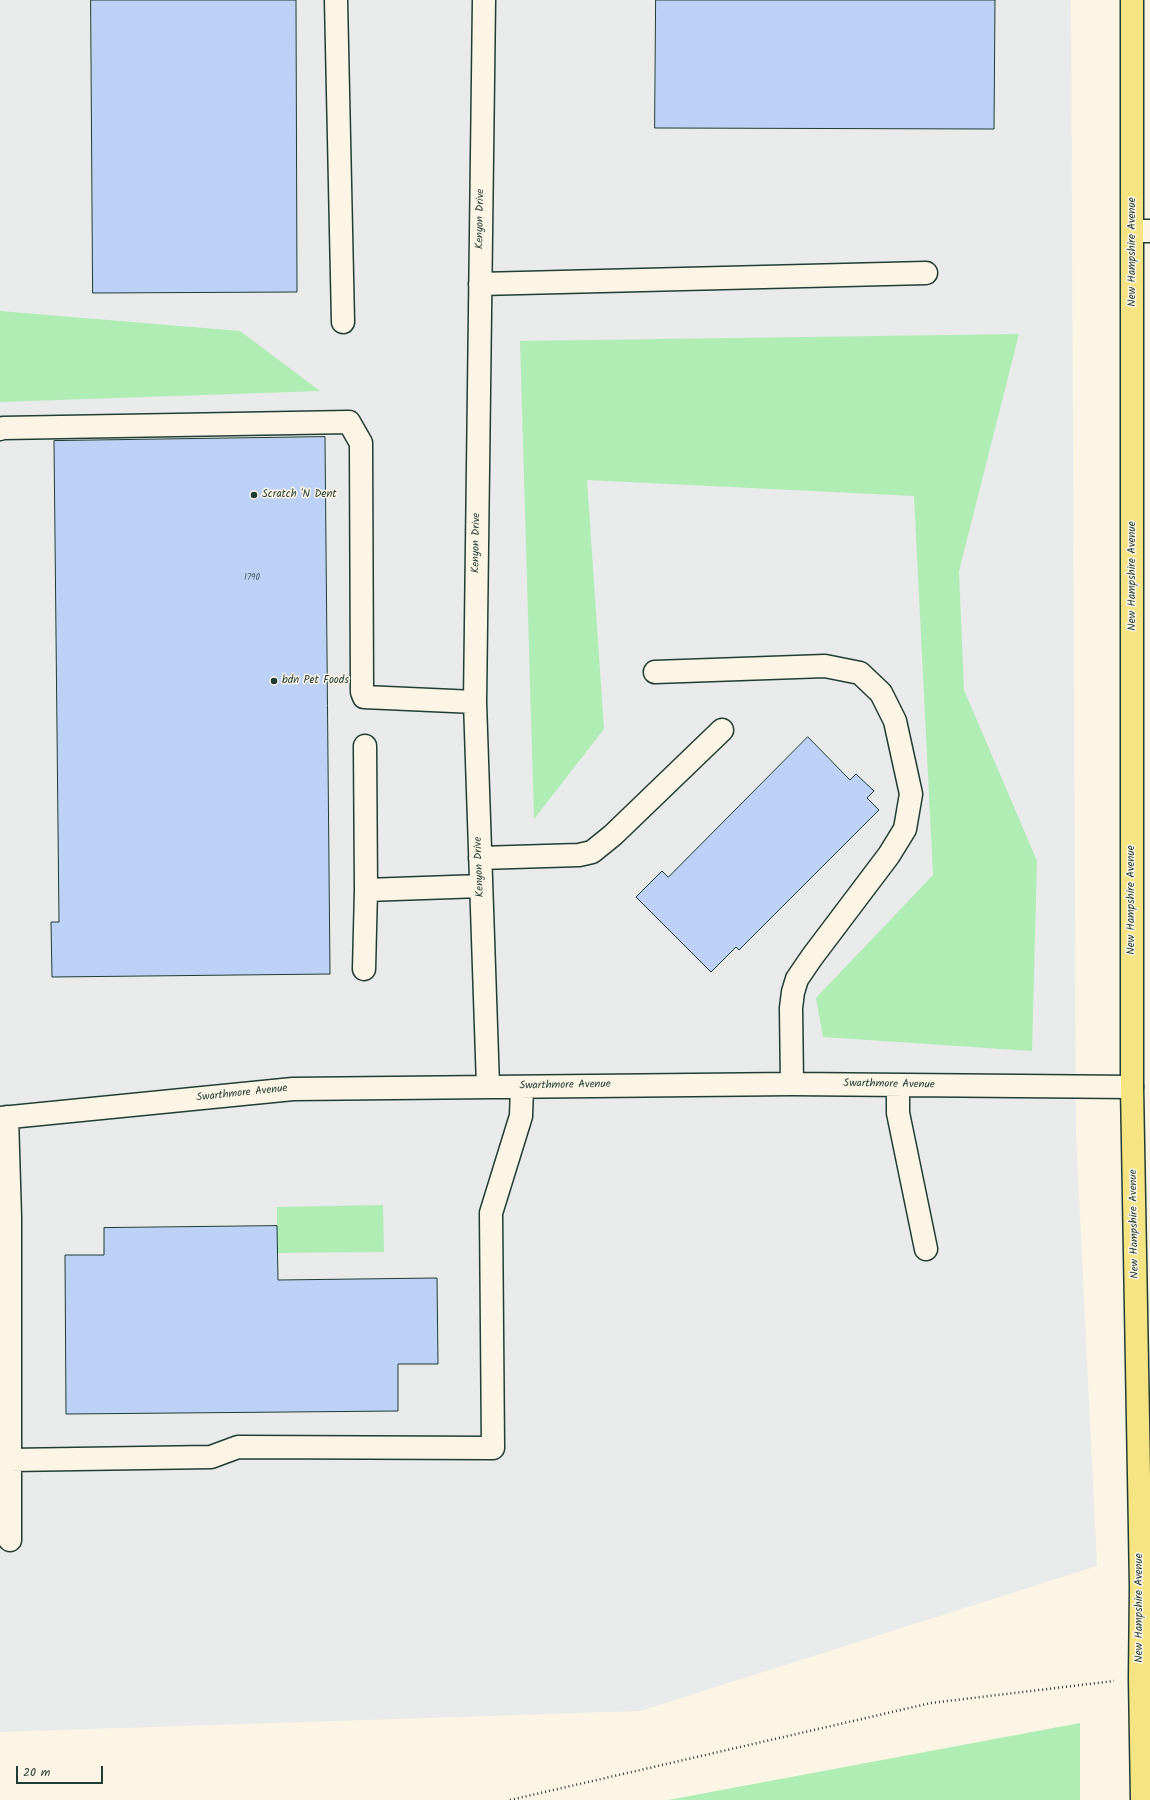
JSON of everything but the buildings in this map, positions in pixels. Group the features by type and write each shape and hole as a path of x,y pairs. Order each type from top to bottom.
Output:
{"main road":[{"name":"New Hampshire Avenue","path":"1132,0 1142,231 1132,1087 1144,1455 1145,1587 1140,1678 1142,1800"}],"street":[{"path":"336,0 343,322"},
{"name":"Kenyon Drive","path":"484,0 475,702 488,1086"},
{"path":"480,284 926,273"},
{"path":"0,430 3,428 349,422 361,443 362,692 364,697 475,702"},
{"path":"655,672 825,666 860,673 882,693 895,721 911,794 905,829 889,855 797,979 793,992 791,1008 792,1084"},
{"path":"480,858 579,855 592,852 613,835 722,730"},
{"path":"364,969 366,890 365,746"},
{"path":"366,890 481,886"},
{"name":"Swarthmore Avenue","path":"4,1117 294,1089 792,1084 1132,1087"},
{"path":"898,1086 898,1114 926,1249"},
{"path":"10,1460 211,1457 238,1447 493,1448 491,1213 521,1116 522,1087"},
{"path":"4,1117 10,1217 10,1460 7,1532"}],"path":[{"path":"510,1800 931,1703 1140,1678"}],"shaded area":[{"path":"0,0 1071,0 1076,1134 1097,1566 640,1711 0,1732"}],"green space":[{"path":"0,311 240,331 320,391 0,402"},
{"path":"1019,334 959,571 964,690 1037,861 1032,1051 823,1037 816,998 933,875 914,496 587,480 604,729 534,819 520,341"},
{"path":"383,1205 384,1252 277,1253 277,1207"},
{"path":"1080,1723 1080,1800 668,1800"}],"place":[{"name":"Scratch 'N Dent","path":"254,495"},
{"name":"bdn Pet Foods","path":"274,681"}]}
